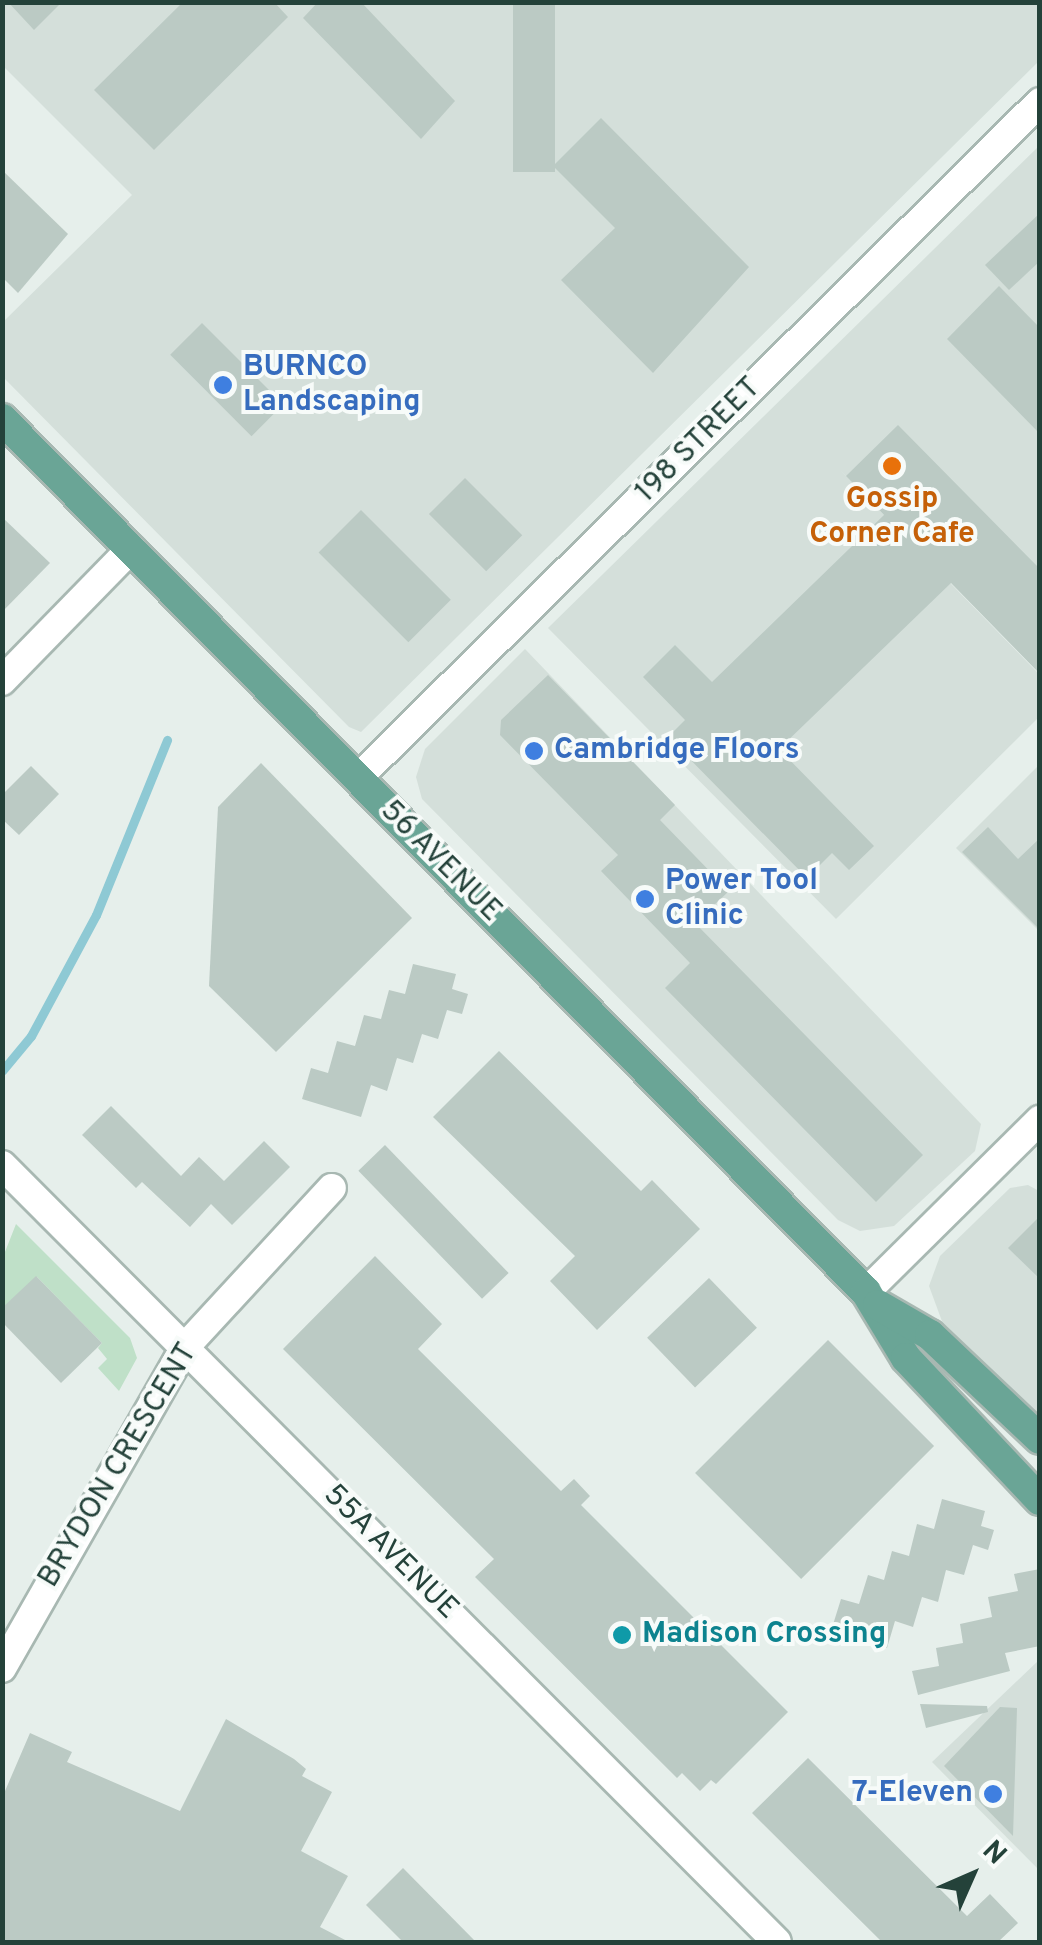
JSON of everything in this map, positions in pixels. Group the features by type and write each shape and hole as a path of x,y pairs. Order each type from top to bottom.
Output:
{"main road":[{"name":"56 AVENUE","path":"2,419 872,1298 930,1335 1040,1439"},
{"name":"56 AVENUE","path":"872,1298 906,1358 1040,1500"}],"street":[{"name":"198 STREET","path":"358,778 1040,102"},
{"path":"2,682 131,549"},
{"path":"872,1298 1040,1120"},
{"name":"55A AVENUE","path":"2,1164 777,1942"},
{"name":"BRYDON CRESCENT","path":"2,1668 186,1346 332,1188"}],"shaded area":[{"path":"2,3 1039,3 1039,61 361,732 349,727 3,377 3,322 132,195 3,66"},
{"path":"1039,146 1039,667 841,471 1039,674 1039,717 836,919 548,628"},
{"path":"525,649 981,1124 975,1151 894,1226 860,1231 838,1220 422,799 416,777 425,749"},
{"path":"1039,765 1039,931 956,848"},
{"path":"1028,1185 1039,1191 1039,1417 943,1324 929,1286 940,1256 1010,1188"},
{"path":"1039,1660 1039,1870 932,1762"}],"green space":[{"path":"16,1224 130,1338 137,1358 119,1391 98,1368 107,1359 98,1348 102,1343 37,1277 3,1308 3,1257"}],"building":[{"path":"8,2 62,2 34,30"},
{"path":"183,2 274,2 288,17 154,150 94,90"},
{"path":"318,2 361,2 455,101 421,139 303,18"},
{"path":"513,2 555,2 555,172 513,172"},
{"path":"601,118 749,267 653,373 561,280 615,228 553,166"},
{"path":"2,170 68,234 18,293 2,277"},
{"path":"1040,213 1040,261 1009,290 985,265"},
{"path":"999,286 1040,328 1040,434 947,339"},
{"path":"202,323 283,404 251,436 170,355"},
{"path":"898,425 1040,569 1040,674 951,583 779,749 874,846 849,870 832,853 807,878 668,737 685,720 643,677 675,645 712,682 884,515 846,476"},
{"path":"465,478 522,535 486,571 429,514"},
{"path":"361,510 451,600 408,642 319,552"},
{"path":"2,517 50,563 2,612"},
{"path":"548,675 675,805 660,820 729,891 695,923 923,1155 876,1202 665,988 690,963 601,871 618,855 500,735 501,720"},
{"path":"261,763 412,918 276,1052 209,986 218,807"},
{"path":"31,766 59,794 19,835 2,819 2,795"},
{"path":"988,827 1018,859 1040,838 1040,930 962,852"},
{"path":"413,964 456,974 452,989 468,994 462,1014 447,1010 438,1039 422,1034 413,1063 397,1058 387,1091 371,1085 361,1117 302,1099 311,1068 328,1073 337,1041 355,1046 364,1015 381,1019 389,990 405,994"},
{"path":"499,1051 641,1191 652,1180 700,1229 597,1330 550,1281 575,1256 433,1117"},
{"path":"111,1106 181,1176 199,1157 224,1181 264,1141 290,1167 232,1225 211,1204 190,1227 142,1182 136,1188 82,1135"},
{"path":"385,1145 509,1273 482,1299 358,1171"},
{"path":"1040,1216 1040,1279 1008,1248"},
{"path":"375,1256 442,1324 418,1349 561,1491 574,1479 590,1496 581,1505 788,1712 716,1784 711,1780 700,1791 682,1773 677,1778 475,1577 494,1559 283,1349"},
{"path":"36,1276 102,1343 61,1383 2,1322 2,1308"},
{"path":"709,1278 757,1328 695,1387 647,1338"},
{"path":"828,1340 934,1446 801,1579 695,1473"},
{"path":"942,1499 985,1511 981,1526 994,1530 988,1550 973,1545 964,1575 946,1570 938,1602 922,1597 913,1627 895,1621 887,1648 831,1631 841,1599 859,1604 868,1575 884,1580 892,1551 909,1556 917,1524 934,1529"},
{"path":"1040,1569 1040,1646 1005,1653 1010,1671 918,1695 912,1671 939,1666 936,1648 963,1643 960,1624 992,1617 988,1597 1018,1591 1014,1574"},
{"path":"920,1704 987,1706 988,1712 926,1728"},
{"name":"7-Eleven","path":"1000,1707 1017,1708 1013,1836 944,1766"},
{"path":"226,1719 294,1759 306,1769 302,1776 332,1792 301,1851 348,1876 320,1927 349,1942 2,1942 2,1798 30,1733 72,1752 67,1762 180,1811"},
{"path":"808,1758 967,1916 990,1894 1018,1923 998,1942 882,1942 752,1813"},
{"path":"403,1868 476,1942 403,1942 366,1905"}],"waterway":[{"path":"2,1071 31,1036 96,915 167,740"}],"place":[{"name":"BURNCO Landscaping","path":"223,385"},
{"name":"Gossip Corner Cafe","path":"892,466"},
{"name":"Cambridge Floors","path":"534,751"},
{"name":"Power Tool Clinic","path":"645,899"},
{"name":"Madison Crossing","path":"622,1635"},
{"name":"7-Eleven","path":"993,1794"}]}
